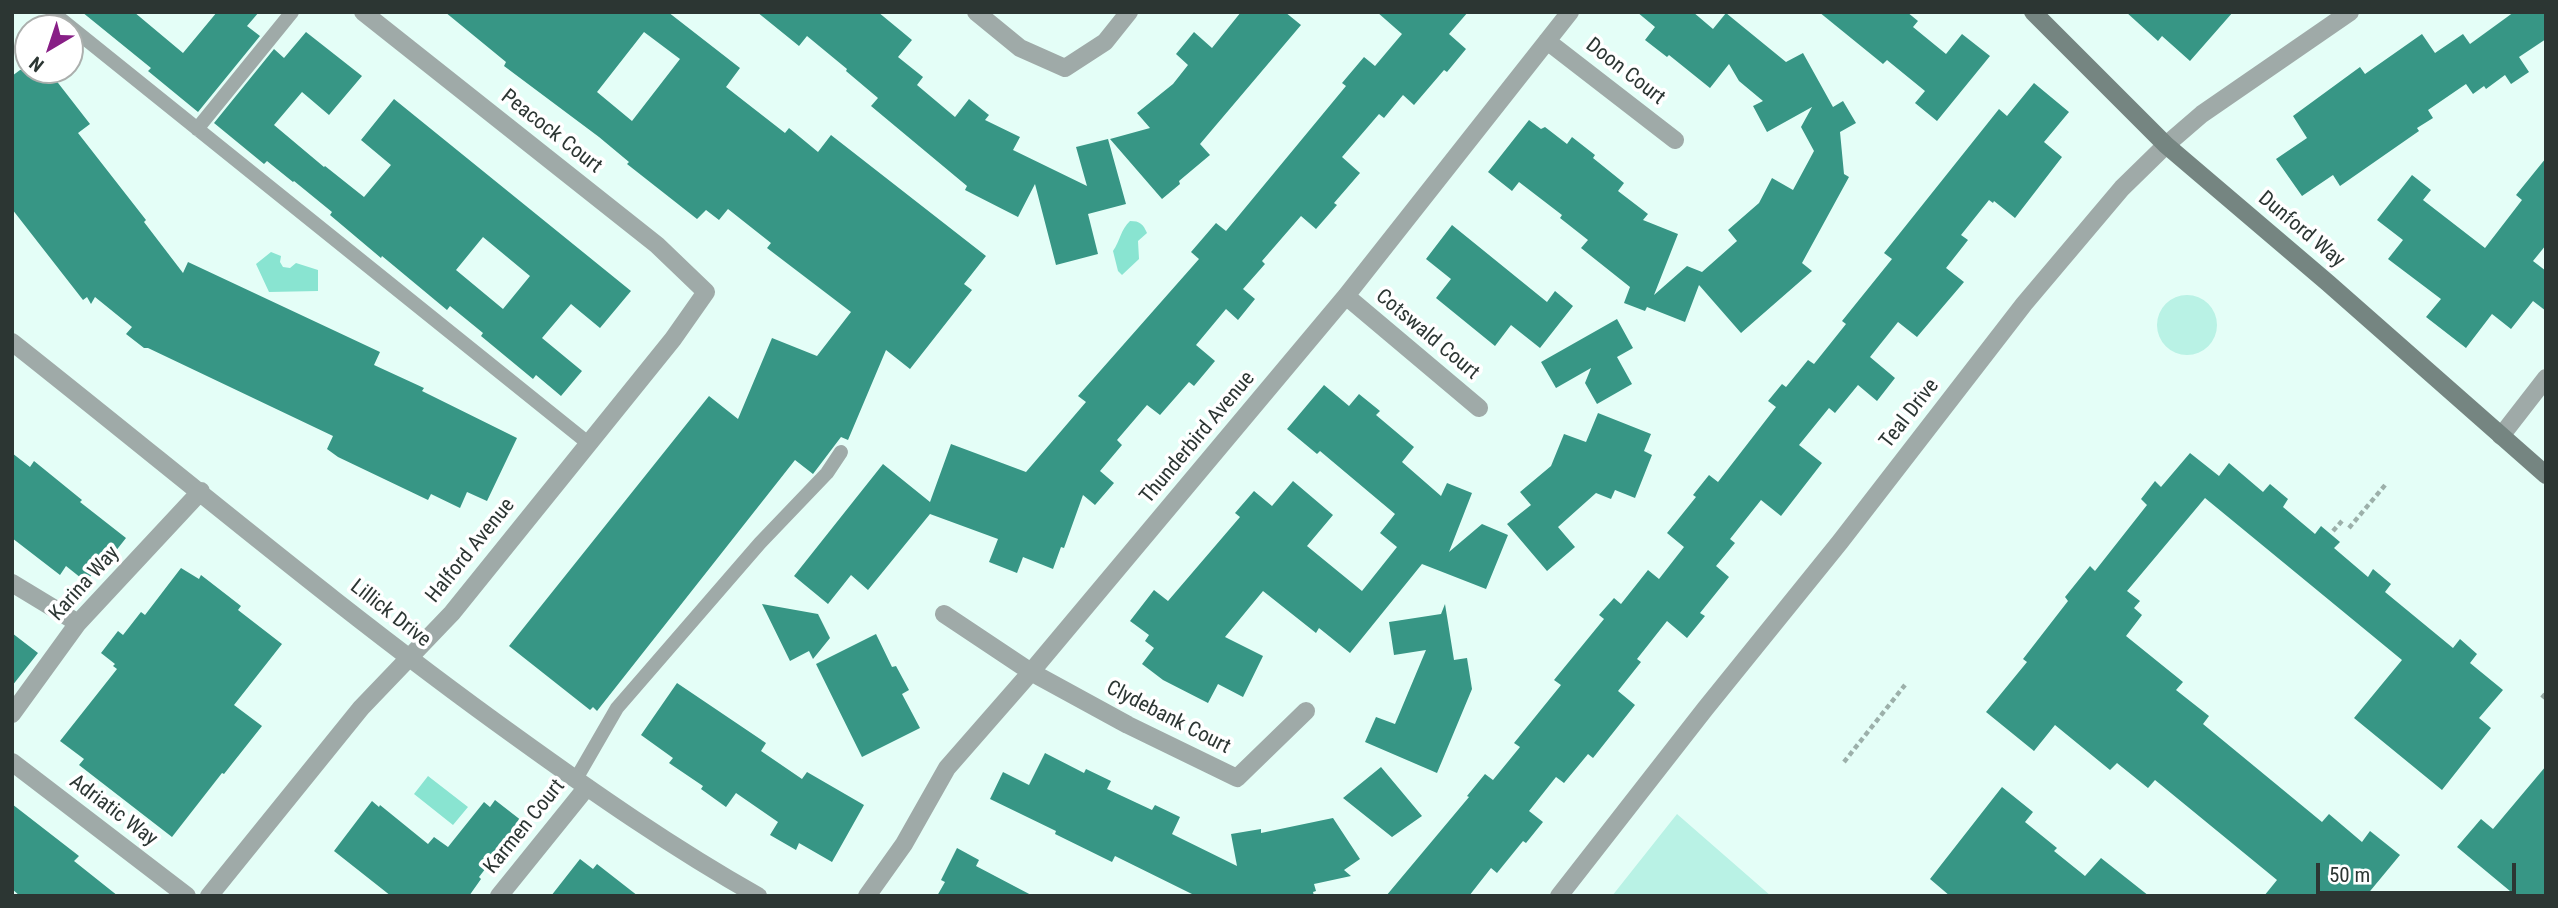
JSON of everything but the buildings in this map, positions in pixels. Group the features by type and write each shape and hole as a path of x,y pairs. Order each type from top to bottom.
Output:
{"street":[{"name":"Peacock Court","path":"363,12 657,245 706,292"},
{"path":"976,12 1020,48 1065,68 1105,42 1129,12"},
{"name":"Thunderbird Avenue","path":"867,896 904,844 947,768 1031,672 1346,296 1570,12"},
{"name":"Dunford Way","path":"2033,12 2166,145 2546,475"},
{"name":"Teal Drive","path":"1559,896 1840,542 2024,304 2122,188 2202,114 2350,12"},
{"name":"Doon Court","path":"1547,41 1675,140"},
{"name":"Halford Avenue","path":"209,896 361,708 452,613 673,339 706,292"},
{"name":"Cotswald Court","path":"1346,296 1479,408"},
{"name":"Lillick Drive","path":"12,342 408,658 692,859 758,896"},
{"path":"2501,436 2546,378"},
{"name":"Karina Way","path":"12,714 78,623 201,491"},
{"path":"12,583 78,623"},
{"path":"944,614 1031,672"},
{"name":"Clydebank Court","path":"1031,672 1128,725 1237,778 1306,711"},
{"name":"Adriatic Way","path":"12,762 187,896"},
{"name":"Karmen Court","path":"499,896 581,783"}],"lane":[{"path":"52,12 588,443"},
{"path":"197,129 292,12"},
{"path":"581,783 617,708 760,543 827,472 841,452"}],"path":[{"path":"2349,528 2386,484"},
{"path":"2333,531 2342,521"},
{"path":"1844,762 1905,685"}],"shaded area":[{"path":"1130,221 1141,224 1147,233 1138,241 1139,259 1122,275 1118,271 1113,251"},
{"path":"271,252 281,256 283,267 290,268 296,263 318,270 318,291 269,292 256,264"},
{"path":"2181,295 2193,295 2212,308 2217,325 2215,337 2204,350 2193,355 2181,355 2162,342 2157,331 2157,319 2170,300"},
{"path":"428,776 468,807 453,825 414,794"},
{"path":"1677,814 1771,896 1612,896"}]}
